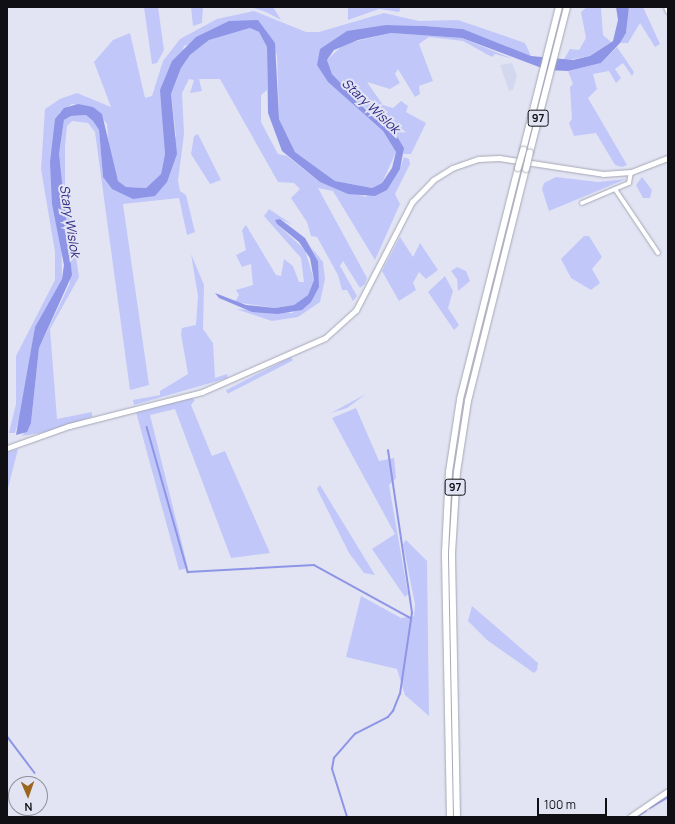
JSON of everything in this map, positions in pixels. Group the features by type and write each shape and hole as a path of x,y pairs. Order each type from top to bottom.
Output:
{"main road":[{"name":"97","path":"450,817 445,553 449,472 460,399 559,7"},
{"name":"97","path":"457,817 452,553 457,472 468,401 567,7"}],"street":[{"path":"666,7 668,12"},
{"path":"7,448 69,426 202,392 325,338 356,310 412,202 433,180 452,168 478,159 499,158 588,173 631,172 668,158"},
{"path":"582,203 628,183 631,172"},
{"path":"615,189 658,253"},
{"path":"630,817 668,791"}],"shaded area":[{"path":"144,7 158,7 164,50 157,63 152,64"},
{"path":"191,7 203,7 202,23 193,26"},
{"path":"251,7 273,7 281,20 266,12"},
{"path":"348,7 401,7 399,12 379,9 348,20"},
{"path":"587,7 601,8 603,35 611,42 590,56 563,61 570,49 579,50 586,38 581,12"},
{"path":"629,7 643,7 660,44 655,47 640,23 628,43 620,43 626,33"},
{"path":"254,11 306,32 319,32 384,13 419,21 458,20 525,43 531,56 463,29 424,26 386,25 320,49 328,82 383,131 396,152 382,183 372,188 335,181 295,152 279,119 277,55 258,20 184,46 163,114 165,154 161,174 146,188 126,187 118,181 110,160 107,124 93,107 72,104 59,113 62,279 35,327 22,409 15,433 9,433 16,404 16,356 55,280 55,252 41,169 45,109 60,99 77,93 111,107 94,62 113,40 130,33 145,98 152,96 163,61 180,39 217,19"},
{"path":"250,28 259,32 267,47 267,90 261,95 261,122 278,154 287,156 320,182 366,197 400,169 404,157 409,159 410,164 395,194 400,204 375,260 333,191 318,188 367,278 365,284 360,288 343,261 340,266 357,296 353,301 347,290 342,290 338,275 317,237 311,236 307,222 291,198 300,189 294,183 278,182 220,79 199,79 202,91 190,93 194,80 189,79 182,93 184,134 178,181 180,191 186,195 195,232 187,235 179,198 123,204 149,385 130,390 95,132 88,123 72,121 67,126 65,146 65,185 79,277 50,329 57,419 92,412 92,417 46,432 22,436 31,423 39,348 70,283 59,154 64,120 71,116 86,115 93,121 99,130 103,177 112,189 155,196 176,136 171,94 181,68 190,55 209,40"},
{"path":"391,33 462,38 513,59 495,54 492,57 463,41 429,37 419,44 433,81 419,86 420,94 415,97 398,69 395,74 400,83 390,89 367,82 383,105 393,108 401,101 408,106 406,112 426,123 411,154 404,154 393,130 351,96 332,74 327,60 344,44"},
{"path":"617,47 634,72 632,76 623,63 615,69 621,78 616,83 609,71 593,74 597,89 588,98 627,165 622,167 615,165 596,133 574,136 569,123 572,119 570,87 573,84 568,71 601,63"},
{"path":"512,63 517,75 513,90 509,91 500,65"},
{"path":"198,134 221,180 210,184 191,154 194,136"},
{"path":"556,177 598,182 626,179 549,211 542,189 544,183"},
{"path":"642,177 652,190 650,198 643,198 636,185"},
{"path":"269,209 293,225 280,219 277,224 305,250 314,280 308,295 294,305 275,308 235,302 239,295 236,290 253,285 251,264 242,267 236,255 246,250 242,230 246,225 276,275 281,276 284,259 293,266 299,282 304,282 301,258 264,216"},
{"path":"584,236 589,236 602,257 592,269 600,283 591,290 571,278 561,259"},
{"path":"400,237 413,257 420,243 438,270 426,279 419,272 413,283 416,290 399,301 382,271"},
{"path":"311,247 323,262 325,279 320,302 298,317 272,321 236,309 292,313 311,302 318,261"},
{"path":"191,254 204,285 203,329 213,343 215,378 227,374 228,378 134,405 133,400 160,395 160,391 188,374 181,334 182,328 196,325 198,296"},
{"path":"457,267 466,271 470,281 458,291 457,279 451,271"},
{"path":"445,276 453,291 448,308 459,325 454,330 428,292"},
{"path":"291,357 293,361 228,394 226,390"},
{"path":"366,394 347,408 331,413"},
{"path":"192,398 195,400 191,405 212,456 225,451 270,553 231,558 175,409 150,415 188,568 179,570 136,412"},
{"path":"356,408 379,461 394,458 396,478 389,485 408,594 405,597 372,549 395,534 332,418"},
{"path":"18,449 7,492 7,452"},
{"path":"320,485 375,575 364,573 349,553 317,489"},
{"path":"406,540 427,561 429,716 405,695 397,669 346,657 361,596 401,618 414,616 415,604 403,544"},
{"path":"472,606 538,663 537,670 534,673 487,640 468,621"}],"water":[{"path":"616,7 629,7 626,33 620,43 601,63 568,71 547,70 462,38 391,33 358,40 334,50 327,60 332,74 369,113 393,130 404,148 400,169 387,190 375,196 348,194 320,182 282,151 268,113 267,47 259,32 250,28 209,40 190,55 181,68 171,94 177,154 167,182 155,196 133,199 112,189 103,177 99,130 93,121 86,115 71,116 64,120 59,154 72,275 39,348 31,423 27,432 16,435 35,327 62,279 64,265 52,204 50,162 55,119 64,108 78,104 93,107 102,114 118,181 126,187 146,188 161,174 165,154 160,90 172,61 196,37 229,21 258,20 275,43 279,119 295,152 335,181 372,188 382,183 392,168 396,152 383,131 328,82 317,65 320,49 347,31 386,25 424,26 463,29 531,56 573,60 590,56 613,41 618,20"},
{"path":"280,219 305,238 318,261 319,287 311,302 302,310 278,314 252,312 219,298 215,293 246,305 275,308 294,305 308,295 314,280 310,258 299,242 277,224 275,220"}],"waterway":[{"path":"147,427 188,572 314,565 411,618"},
{"path":"347,817 332,769 334,758 355,734 388,717 393,711 400,694 412,613 388,451"},
{"path":"7,736 35,773"},
{"path":"650,808 668,797"},
{"path":"638,816 646,811"}],"water label":[{"name":"Stary Wislok","path":"371,106"},
{"name":"Stary Wislok","path":"70,221"}]}
